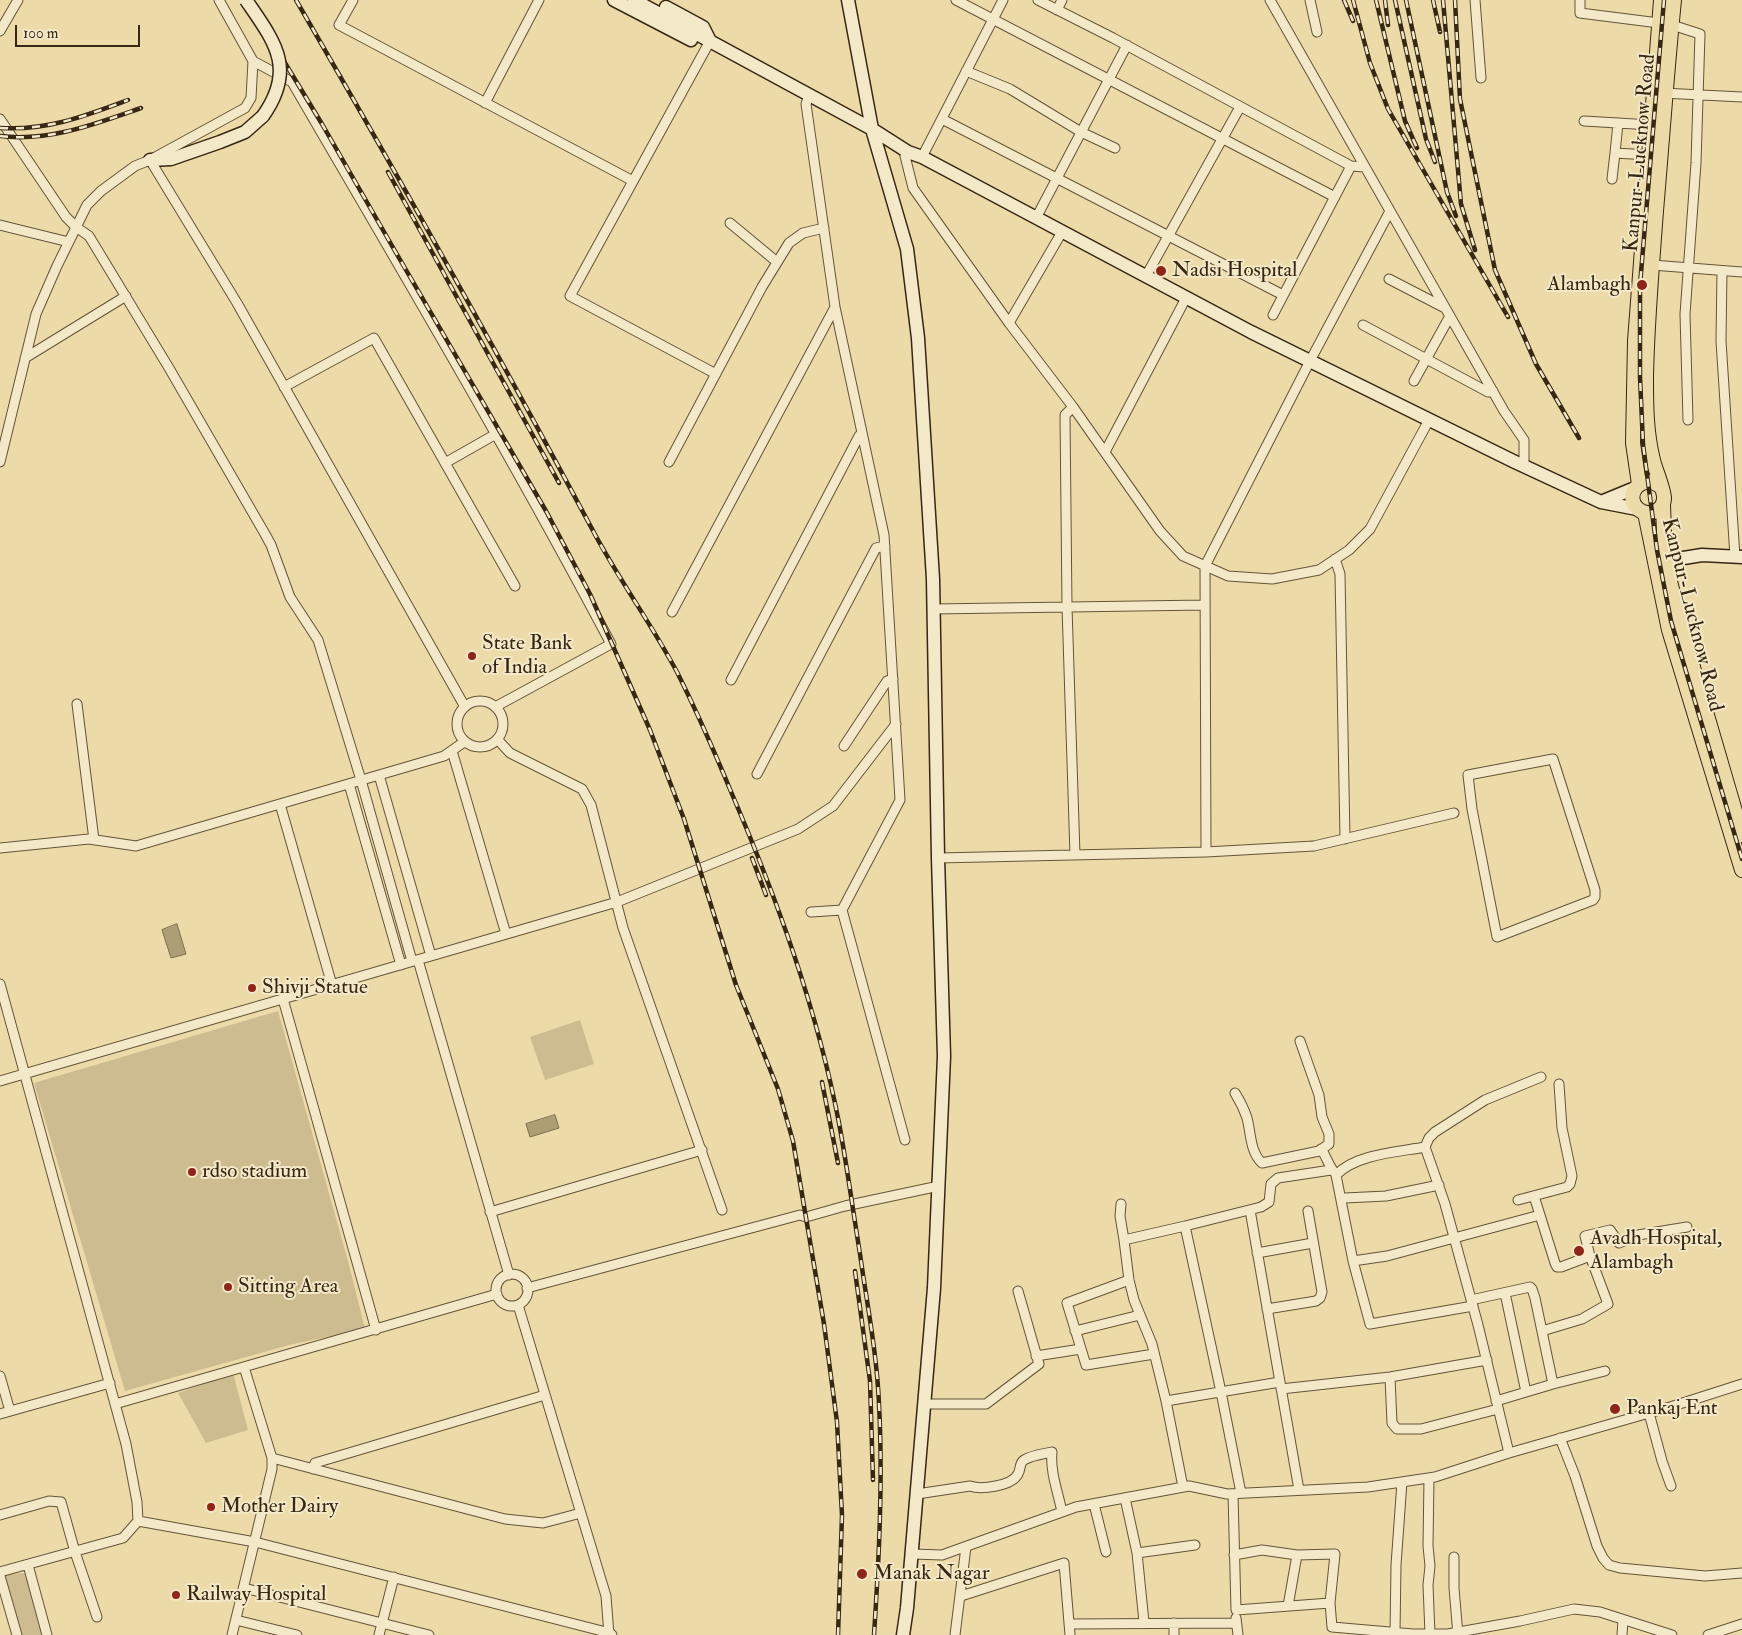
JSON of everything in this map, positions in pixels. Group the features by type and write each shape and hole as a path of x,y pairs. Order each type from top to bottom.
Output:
{"main road":[{"name":"Kanpur-Lucknow Road","path":"1661,0 1665,24 1647,346 1647,430 1661,487"},
{"name":"Kanpur-Lucknow Road","path":"1665,24 1674,0"},
{"name":"Kanpur-Lucknow Road","path":"1637,486 1633,443 1635,341 1651,125 1660,93"},
{"path":"1644,482 1653,482 1661,487 1664,493 1663,504 1658,510 1641,511 1632,499 1637,486 1644,482"},
{"name":"Kanpur-Lucknow Road","path":"1663,504 1665,561 1742,870"},
{"name":"Kanpur-Lucknow Road","path":"1641,511 1669,630 1742,835"}],"street":[{"path":"0,31 18,0"},
{"path":"0,462 36,314 87,205 101,191 135,166 150,160 245,108 250,98 253,61 219,0"},
{"path":"150,160 171,159 220,142 244,132 263,116 274,97 280,68 273,42 246,0"},
{"path":"354,0 339,25 633,181"},
{"path":"485,103 539,0"},
{"path":"614,0 695,43 705,38"},
{"path":"634,0 872,129 908,152 922,157 1186,298 1310,361 1601,502 1641,511"},
{"path":"652,0 703,27 705,38 633,181 570,296 716,374"},
{"path":"848,0 872,129 907,249 918,338 933,609 944,1056 934,1288 904,1635"},
{"path":"956,0 1335,197"},
{"path":"922,157 1003,0"},
{"path":"1038,0 1127,45 1351,166 1365,167"},
{"path":"1057,10 1062,0"},
{"path":"1270,0 1492,391 1524,440 1524,466"},
{"path":"1310,0 1317,32"},
{"path":"1475,0 1481,78"},
{"path":"1580,0 1580,13 1665,24 1700,34 1696,164 1685,314 1688,420"},
{"path":"1036,218 1127,45"},
{"path":"253,61 292,82 496,434 611,644 495,707"},
{"path":"966,71 1010,89 1081,132 1115,148"},
{"path":"1660,93 1742,97"},
{"path":"809,95 806,104 836,307 884,535 900,800 842,910 905,1140"},
{"path":"1146,276 1240,107"},
{"path":"0,119 66,217 89,236 126,296 265,534 290,597 318,640 509,1275"},
{"path":"942,119 1283,295"},
{"path":"1584,121 1651,125"},
{"path":"1612,179 1618,123"},
{"path":"908,152 905,156 913,188 1009,323 1073,407 1160,532 1183,556 1228,576 1272,579 1318,570 1349,550 1370,529 1429,420"},
{"path":"1615,153 1649,155"},
{"path":"150,160 237,303 465,706"},
{"path":"1273,315 1351,166"},
{"path":"1206,852 1205,566 1310,361 1390,211"},
{"path":"730,223 777,262"},
{"path":"0,225 69,242"},
{"path":"669,462 789,243 803,233 824,228"},
{"path":"1009,323 1062,232"},
{"path":"1652,265 1742,272"},
{"path":"1665,561 1702,555 1738,557 1721,342 1722,271"},
{"path":"1389,279 1447,312"},
{"path":"25,358 126,296"},
{"path":"1105,452 1186,298"},
{"path":"672,612 836,307"},
{"path":"1414,381 1447,312"},
{"path":"1363,324 1488,392 1492,391"},
{"path":"284,387 374,338 515,586"},
{"path":"1073,407 1065,415 1067,607 1074,855"},
{"path":"731,680 858,436 862,433"},
{"path":"445,463 496,434"},
{"path":"1601,502 1637,486"},
{"path":"757,774 876,548 885,546"},
{"path":"1335,559 1340,574 1345,838"},
{"path":"933,609 1205,605"},
{"path":"844,746 887,681 893,679"},
{"path":"478,701 486,702 495,707 500,713 503,722 502,730 497,740 490,745 481,747 474,747 464,742 459,736 456,726 458,716 465,706 478,701"},
{"path":"77,704 94,840"},
{"path":"0,1081 616,902 798,829 833,806 896,724"},
{"path":"497,740 510,753 582,789 590,805 623,928 722,1210"},
{"path":"0,848 94,840 136,846 444,756 464,742"},
{"path":"452,751 506,934"},
{"path":"1553,759 1595,890 1593,900 1497,937 1472,808 1468,775 1553,759"},
{"path":"379,775 431,956"},
{"path":"349,784 401,965"},
{"path":"280,804 332,985"},
{"path":"938,858 1206,852 1314,846 1454,813"},
{"path":"811,912 842,910"},
{"path":"0,984 126,1444 137,1502 138,1521 123,1538 0,1572"},
{"path":"283,999 376,1330"},
{"path":"1235,1093 1242,1104 1247,1119 1255,1157 1262,1163 1321,1149 1329,1144 1329,1134 1322,1117 1319,1095 1300,1040"},
{"path":"1509,1453 1472,1303 1439,1185 1425,1147 1429,1138 1435,1132 1476,1104 1541,1077"},
{"path":"1518,1200 1567,1187 1570,1184 1572,1176 1562,1128 1559,1084"},
{"path":"1124,1240 1261,1208 1268,1202 1271,1184 1278,1178 1334,1173 1350,1163 1364,1159 1425,1147"},
{"path":"1321,1149 1328,1158 1334,1173 1353,1261 1370,1324 1472,1303 1530,1287 1542,1331 1553,1384"},
{"path":"490,1212 702,1150"},
{"path":"1345,1198 1386,1196 1439,1185"},
{"path":"528,1288 800,1215 806,1217 845,1206 939,1186"},
{"path":"1534,1196 1557,1267 1590,1256"},
{"path":"1121,1204 1120,1216 1129,1280 1134,1300 1154,1354 1166,1401 1183,1487"},
{"path":"1250,1210 1299,1490"},
{"path":"1267,1308 1316,1301 1320,1298 1322,1292 1308,1211"},
{"path":"1353,1261 1387,1256 1540,1215"},
{"path":"1185,1226 1222,1392 1237,1493 1234,1555 1238,1635"},
{"path":"1542,1331 1582,1319 1608,1304 1590,1256 1585,1236 1610,1230 1619,1243 1638,1235 1687,1227"},
{"path":"1257,1253 1314,1243"},
{"path":"509,1275 521,1277 528,1288 526,1298 518,1305 508,1306 501,1302 497,1294 496,1288 499,1282 509,1275"},
{"path":"1129,1280 1067,1303 1080,1349 1086,1365 1154,1354"},
{"path":"924,1404 986,1404 1039,1364 1018,1291"},
{"path":"1504,1293 1526,1392"},
{"path":"115,1404 497,1294"},
{"path":"138,1521 255,1542 610,1634 606,1596 518,1305"},
{"path":"1075,1331 1140,1315"},
{"path":"1036,1356 1080,1349"},
{"path":"1166,1401 1222,1392 1390,1377 1487,1360"},
{"path":"232,1635 272,1469 272,1458 244,1367"},
{"path":"1390,1377 1392,1423 1397,1429 1421,1429 1497,1405 1526,1392 1605,1371"},
{"path":"0,1376 10,1411"},
{"path":"0,1414 110,1384"},
{"path":"912,1554 942,1554 1076,1507 1183,1487 1190,1486 1237,1493 1368,1487 1428,1478 1742,1384"},
{"path":"313,1469 315,1463 545,1395"},
{"path":"1649,1413 1671,1486"},
{"path":"1560,1438 1575,1476 1597,1546 1609,1565 1620,1568 1705,1576 1742,1573"},
{"path":"917,1494 970,1486 977,1488 1004,1484 1019,1473 1020,1465 1024,1460 1036,1455 1052,1452 1051,1469 1062,1512"},
{"path":"272,1458 505,1519 543,1523 581,1513"},
{"path":"1428,1478 1430,1634"},
{"path":"1395,1633 1396,1565 1402,1482"},
{"path":"1125,1498 1137,1553 1144,1622"},
{"path":"0,1515 49,1501 61,1502 75,1552 97,1617"},
{"path":"1094,1504 1106,1552"},
{"path":"1137,1553 1195,1545"},
{"path":"955,1635 966,1547"},
{"path":"1234,1555 1262,1550 1297,1555 1335,1554 1330,1603 1332,1631 1458,1634 1574,1609 1600,1612 1672,1635"},
{"path":"1288,1606 1297,1555"},
{"path":"1454,1557 1454,1588 1458,1634"},
{"path":"961,1596 1064,1563 1070,1635"},
{"path":"28,1565 47,1635"},
{"path":"0,1576 17,1635"},
{"path":"379,1635 394,1577"},
{"path":"244,1588 429,1635"},
{"path":"1236,1610 1330,1603"},
{"path":"236,1620 297,1635"},
{"path":"1622,1635 1623,1620"},
{"path":"1070,1624 1144,1622 1236,1623"},
{"path":"1174,1623 1174,1635"},
{"path":"1503,1624 1504,1635"},
{"path":"1708,1635 1742,1624"}],"shaded area":[{"path":"177,924 186,954 171,958 162,930"},
{"name":"rdso stadium","path":"278,1011 348,1261 365,1329 289,1345 125,1391 34,1083"},
{"path":"580,1020 594,1064 545,1080 530,1037"},
{"path":"555,1115 559,1128 530,1137 526,1124"},
{"path":"233,1373 248,1430 206,1443 178,1393"},
{"path":"25,1573 42,1635 21,1635 3,1574"}],"railway":[{"path":"247,0 322,124 546,511 590,594 650,730 684,819 736,985 778,1089 793,1141 824,1324 837,1422 842,1515 838,1635"},
{"path":"296,0 446,262 601,546 677,672 726,779 780,914 807,996 830,1080 845,1156 874,1348 878,1385 881,1462 874,1635"},
{"path":"1344,0 1353,21"},
{"path":"1353,0 1370,63 1388,109 1508,317"},
{"path":"1376,0 1405,121 1417,148"},
{"path":"1385,0 1388,25"},
{"path":"1395,0 1426,139 1435,162"},
{"path":"1406,0 1447,192 1456,216"},
{"path":"1433,0 1440,32"},
{"path":"1443,0 1461,204 1475,250"},
{"path":"1455,0 1460,99 1495,270 1536,364 1579,438"},
{"path":"1664,0 1640,285 1640,377 1643,444 1657,550 1671,621 1742,859"},
{"path":"0,128 50,125 81,117 128,100"},
{"path":"0,136 18,137 54,134 141,108"},
{"path":"388,172 559,483"},
{"path":"752,858 766,895"},
{"path":"822,1082 838,1163"},
{"path":"855,1271 870,1381 873,1480"}],"place":[{"name":"Nadsi Hospital","path":"1161,271"},
{"name":"Alambagh","path":"1642,285"},
{"name":"State Bank of India","path":"472,656"},
{"name":"Shivji Statue","path":"252,988"},
{"name":"rdso stadium","path":"192,1172"},
{"name":"Avadh Hospital, Alambagh","path":"1579,1251"},
{"name":"Sitting Area","path":"228,1287"},
{"name":"Pankaj Ent","path":"1615,1409"},
{"name":"Mother Dairy","path":"211,1507"},
{"name":"Manak Nagar","path":"862,1574"},
{"name":"Railway Hospital","path":"176,1595"}]}
